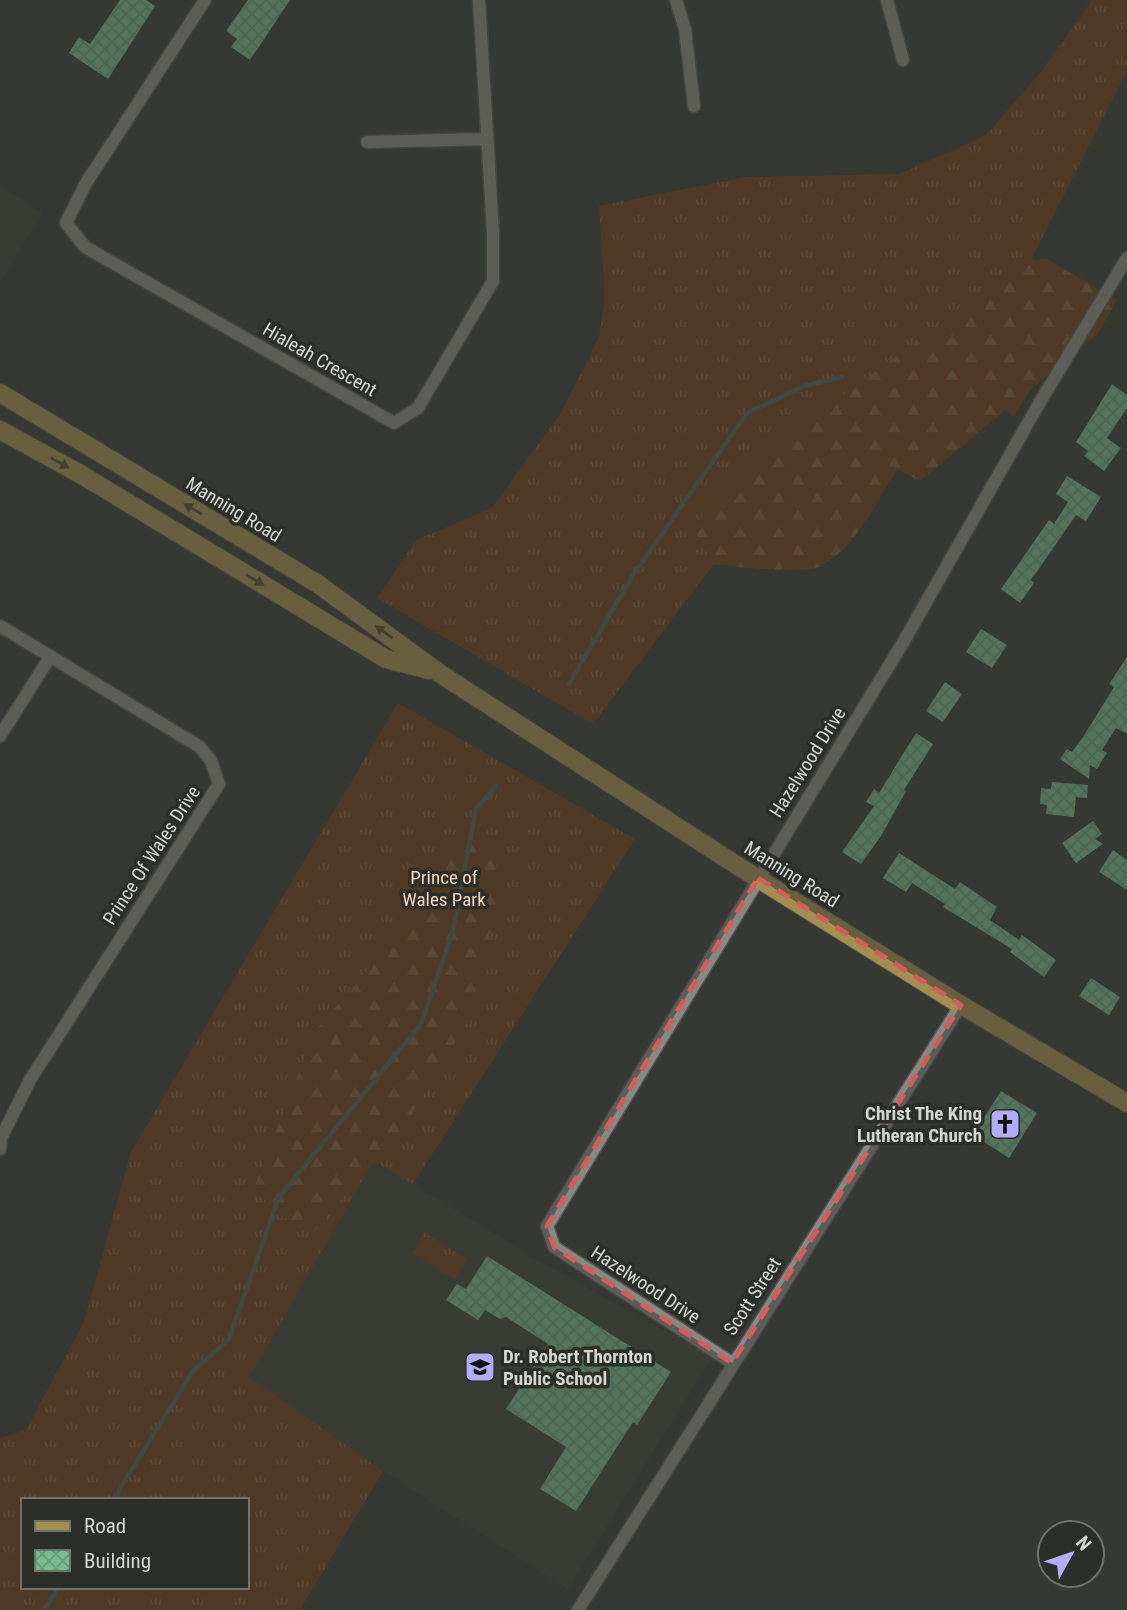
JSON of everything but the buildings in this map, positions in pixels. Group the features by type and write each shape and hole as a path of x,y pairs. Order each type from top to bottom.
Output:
{"main road":[{"name":"Manning Road","path":"0,393 318,584 439,673 758,878 961,1005 1127,1103"},
{"name":"Manning Road","path":"0,430 82,475 386,659 439,673"}],"street":[{"name":"Hialeah Crescent","path":"205,0 86,183 66,223 85,247 394,423 418,408 493,281 493,233 479,0"},
{"path":"676,0 685,29 694,106"},
{"path":"887,0 903,60"},
{"path":"367,142 486,139"},
{"name":"Hazelwood Drive","path":"732,1363 554,1247 547,1226 904,641 1040,402 1127,258"},
{"name":"Prince Of Wales Drive","path":"0,626 200,747 211,761 219,784 30,1080 1,1138 0,1149"},
{"path":"0,736 50,657"},
{"name":"Scott Street","path":"578,1610 961,1005"}],"highlighted area":[{"path":"758,878 961,1005 732,1363 554,1247 547,1226"}],"shaded area":[{"path":"0,185 42,213 0,283"},
{"name":"Dr. Robert Thornton Public School","path":"375,1160 534,1258 712,1357 568,1589 383,1471 248,1377"}],"green space":[{"path":"1092,0 1127,0 1127,71 1032,258 1091,292 1014,416 937,366 735,536 593,724 377,598 416,540 491,509 561,413 599,337 605,299 599,206 746,177 900,174 986,135 1040,73"},
{"path":"1045,258 1117,300 1098,334 920,481 897,469 855,535 845,547 821,566 786,570 713,564 694,529 720,490 805,422 1022,267"},
{"name":"Prince of Wales Park","path":"398,703 635,839 413,1184 374,1161 249,1377 383,1471 300,1610 0,1610 0,1438 26,1430 84,1322 131,1152"},
{"path":"477,840 498,867 501,890 467,1024 404,1126 313,1233 282,1216 253,1190 315,1031 364,975 450,850"},
{"path":"424,1233 467,1258 455,1279 412,1254"}],"waterway":[{"path":"569,684 633,575 747,413 804,386 842,377"},
{"path":"114,1498 193,1371 229,1339 279,1197 421,1024 453,931 476,809 496,786"},
{"path":"44,1610 58,1589"}],"place":[{"name":"Christ The King Lutheran Church","path":"1005,1124"},
{"name":"Dr. Robert Thornton Public School","path":"480,1367"}]}
